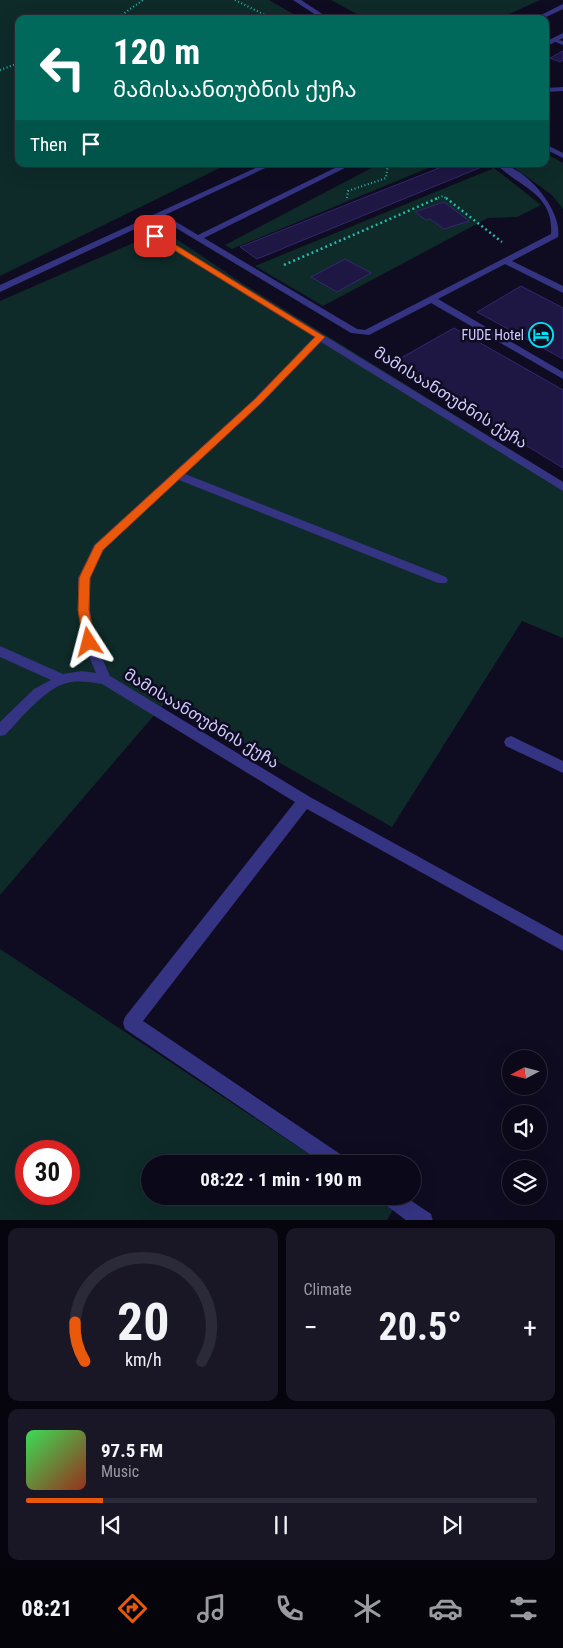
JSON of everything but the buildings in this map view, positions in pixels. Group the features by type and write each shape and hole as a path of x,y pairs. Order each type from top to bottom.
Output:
{"street":[{"path":"296,0 321,15"},
{"path":"544,15 563,6"},
{"path":"549,44 563,35"},
{"path":"555,40 563,42"},
{"path":"549,90 563,90"},
{"path":"549,148 563,156"},
{"path":"0,289 264,167"},
{"path":"198,238 344,167"},
{"path":"160,216 354,331 366,333 518,254 559,235 560,226 556,206 547,197 504,167"},
{"name":"მამისაანთუბნის ქუჩა","path":"139,225 563,487"},
{"path":"506,261 563,290"},
{"path":"432,300 563,376"},
{"name":"მამისაანთუბნის ქუჩა","path":"320,337 258,401 98,548 84,578 84,610 89,642 105,679 305,801 563,944"},
{"path":"178,475 442,580"},
{"path":"0,651 62,679"},
{"path":"0,731 39,693 62,679 81,676 105,679"},
{"path":"512,742 563,767"},
{"path":"305,801 131,1022 327,1155"},
{"path":"402,1205 424,1220"}],"path":[{"path":"122,15 143,0"},
{"path":"235,0 265,15"},
{"path":"294,15 316,12"},
{"path":"0,70 15,64"},
{"path":"346,198 348,191 378,183 386,178 388,167"},
{"path":"260,276 442,196 518,254"}],"green space":[{"path":"0,0 269,0 295,15 15,15 15,167 222,167 0,276"},
{"path":"331,0 540,0 507,15 359,15"},
{"path":"549,155 563,163 563,209 552,195 513,167 549,167"},
{"path":"373,167 431,167 232,249 225,245"},
{"path":"494,168 541,205 517,217 488,218 323,306 255,266"},
{"path":"163,230 242,283 563,482 563,638 522,621 392,827 168,699 0,895 0,301"},
{"path":"0,949 310,1155 141,1155 141,1205 386,1205 393,1210 387,1220 0,1220"}],"place":[{"name":"FUDE Hotel","path":"541,335"}],"route":[{"path":"89,642 84,610 84,578 98,548 258,401 320,337 155,236"}]}
